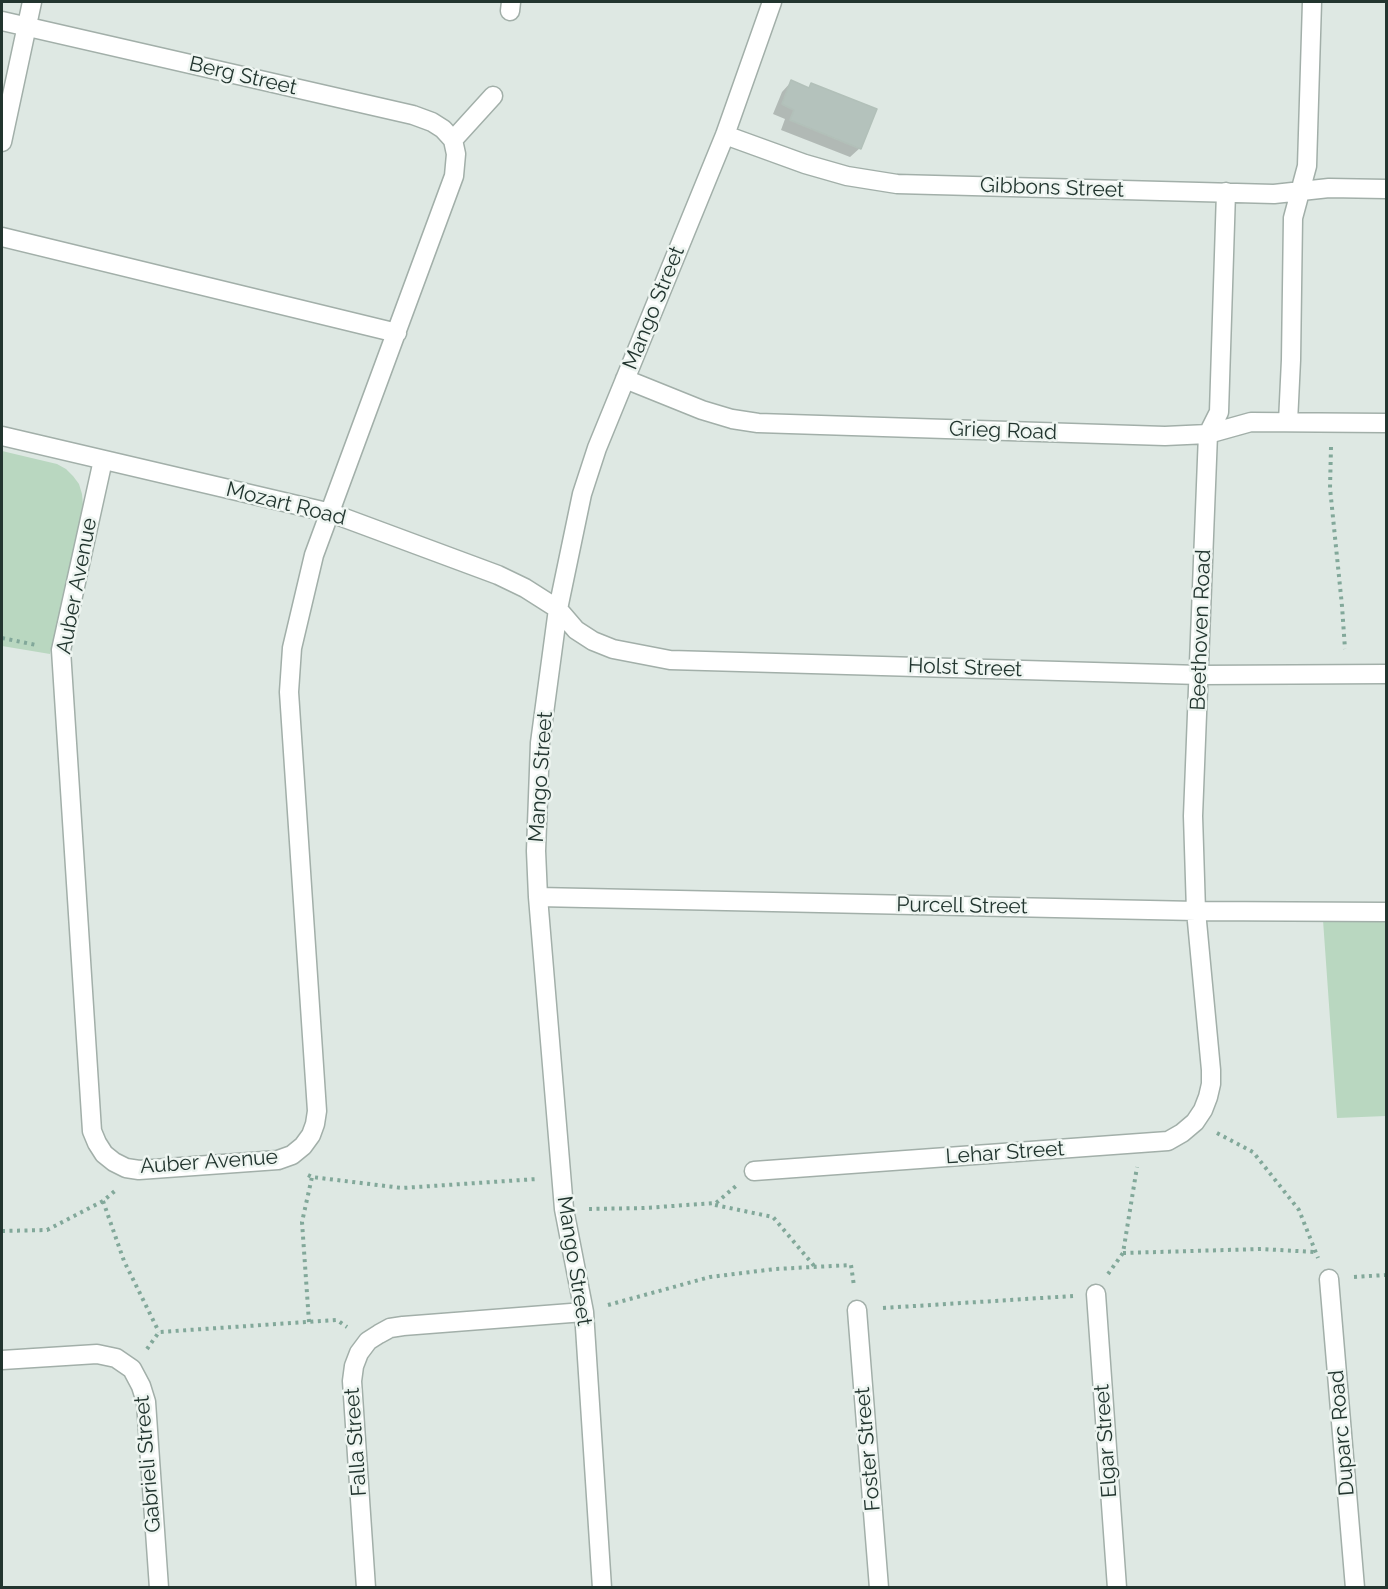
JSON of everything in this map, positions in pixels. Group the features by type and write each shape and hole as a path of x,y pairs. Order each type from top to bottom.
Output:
{"street":[{"path":"2,142 32,2"},
{"name":"Mango Street","path":"602,1587 584,1312 564,1209 538,897 536,851 540,743 558,609 582,494 597,448 725,135 772,2"},
{"path":"1288,422 1293,218 1307,166 1312,2"},
{"name":"Berg Street","path":"2,21 413,115 432,122 443,129 453,140"},
{"path":"331,513 454,176 456,154 453,140 494,96"},
{"name":"Gibbons Street","path":"725,135 846,176 897,184 1274,194 1329,188 1386,189"},
{"name":"Beethoven Road","path":"1210,1070 1196,911 1193,816 1208,434 1219,412 1226,192"},
{"path":"2,237 397,333"},
{"name":"Grieg Road","path":"625,379 702,410 732,419 758,423 1165,436 1208,434 1251,422 1386,423"},
{"name":"Mozart Road","path":"2,436 331,513 498,575 525,588 558,609"},
{"name":"Auber Avenue","path":"103,460 61,650 92,1131 104,1154 126,1168 139,1170 278,1160 292,1155 303,1146 315,1124 317,1111 289,692 296,625 314,555 331,513"},
{"name":"Holst Street","path":"558,609 576,630 593,641 613,649 670,660 1200,675 1386,674"},
{"name":"Purcell Street","path":"538,897 1196,911 1386,912"},
{"name":"Lehar Street","path":"754,1171 1168,1141 1195,1122 1203,1110 1211,1084 1210,1070"},
{"name":"Duparc Road","path":"1329,1279 1355,1587"},
{"name":"Elgar Street","path":"1096,1294 1117,1587"},
{"name":"Foster Street","path":"857,1310 879,1587"},
{"path":"368,1341 390,1328 404,1326 584,1312"},
{"name":"Falla Street","path":"366,1587 352,1381 359,1353 368,1341"},
{"name":"Gabrieli Street","path":"2,1360 97,1354 116,1358 132,1369 146,1402 159,1587"}],"path":[{"path":"1332,422 1330,488 1342,606 1346,674"},
{"path":"2,638 61,650"},
{"path":"1195,1122 1253,1152 1299,1210 1315,1252 1329,1279 1386,1275"},
{"path":"584,1312 710,1277 775,1269 851,1265 857,1310 1096,1294 1123,1252 1141,1143"},
{"path":"278,1160 312,1178 402,1188 561,1178"},
{"path":"2,1231 47,1230 103,1201 139,1170"},
{"path":"712,1204 754,1171"},
{"path":"309,1322 302,1222 312,1178"},
{"path":"103,1201 124,1261 159,1332"},
{"path":"564,1209 712,1204 773,1217 815,1267"},
{"path":"1123,1252 1261,1249 1315,1252"},
{"path":"159,1332 337,1320 368,1341"},
{"path":"132,1369 159,1332"}],"green space":[{"path":"2,451 57,464 73,476 82,494 83,505 50,654 2,646"},
{"path":"1323,920 1386,921 1386,1116 1337,1118"}],"building":[{"path":"791,80 809,88 811,83 877,109 861,149 790,120 794,110 782,104"}]}
